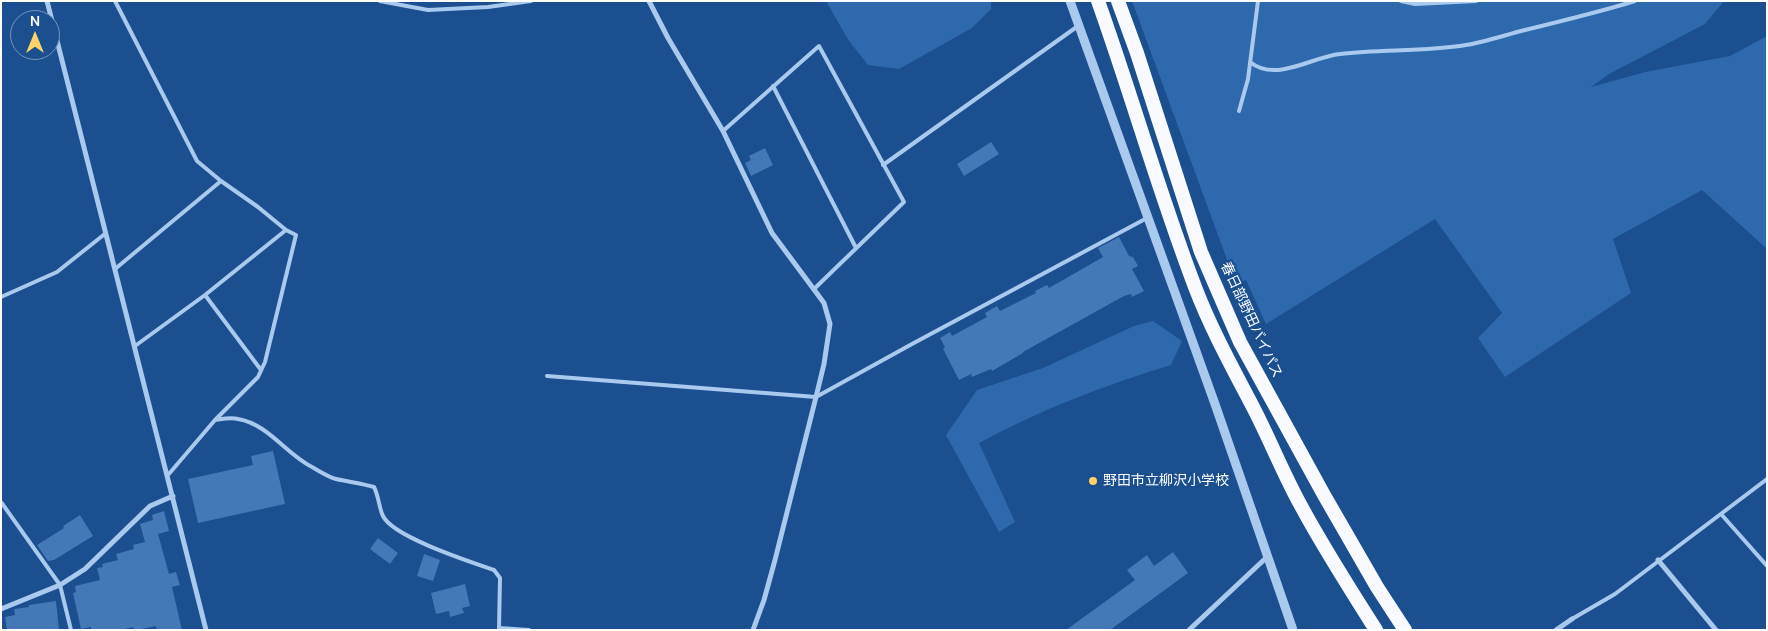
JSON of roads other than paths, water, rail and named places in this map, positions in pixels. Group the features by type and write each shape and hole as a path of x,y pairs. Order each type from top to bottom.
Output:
{"highway":[{"path":"1098,1 1120,61 1166,208 1196,288 1224,352 1300,504 1342,577 1376,630"},
{"name":"春日部野田バイパス","path":"1118,1 1137,53 1201,252 1240,342 1324,495 1377,587 1405,630"}],"street":[{"path":"47,1 206,630"},
{"path":"649,1 668,38 722,130 772,233 824,303 830,324 824,364 775,560 753,630"},
{"path":"1070,1 1215,404 1293,630"},
{"path":"1,609 60,585 85,569 150,506 173,496"},
{"path":"1189,630 1267,556"},
{"path":"1658,560 1716,630"},
{"path":"1556,630 1572,618"}],"lane":[{"path":"121,1 115,2 190,151 197,161 286,230 296,234 264,362 258,377 215,420 168,475"},
{"path":"380,1 428,10 488,7 531,1"},
{"path":"1239,111 1248,79 1258,1"},
{"path":"1402,1 1415,4 1476,1"},
{"path":"1250,62 1264,70 1289,69 1318,58 1340,54 1467,45 1635,1"},
{"path":"883,165 1078,26"},
{"path":"722,130 819,46 904,202 814,289"},
{"path":"773,86 856,248"},
{"path":"115,269 221,181"},
{"path":"546,376 816,397 1147,218"},
{"path":"135,346 205,295 286,230"},
{"path":"1,297 57,272 106,233"},
{"path":"205,295 261,370"},
{"path":"215,420 237,418 254,424 288,452 309,466 334,479 374,487 382,516 395,528 432,548 494,570 500,578 499,628 529,630"},
{"path":"1572,618 1615,594 1767,479"},
{"path":"1,502 60,585 71,630"},
{"path":"1721,514 1767,566"}],"place":[{"name":"野田市立柳沢小学校","path":"1093,481"}]}
